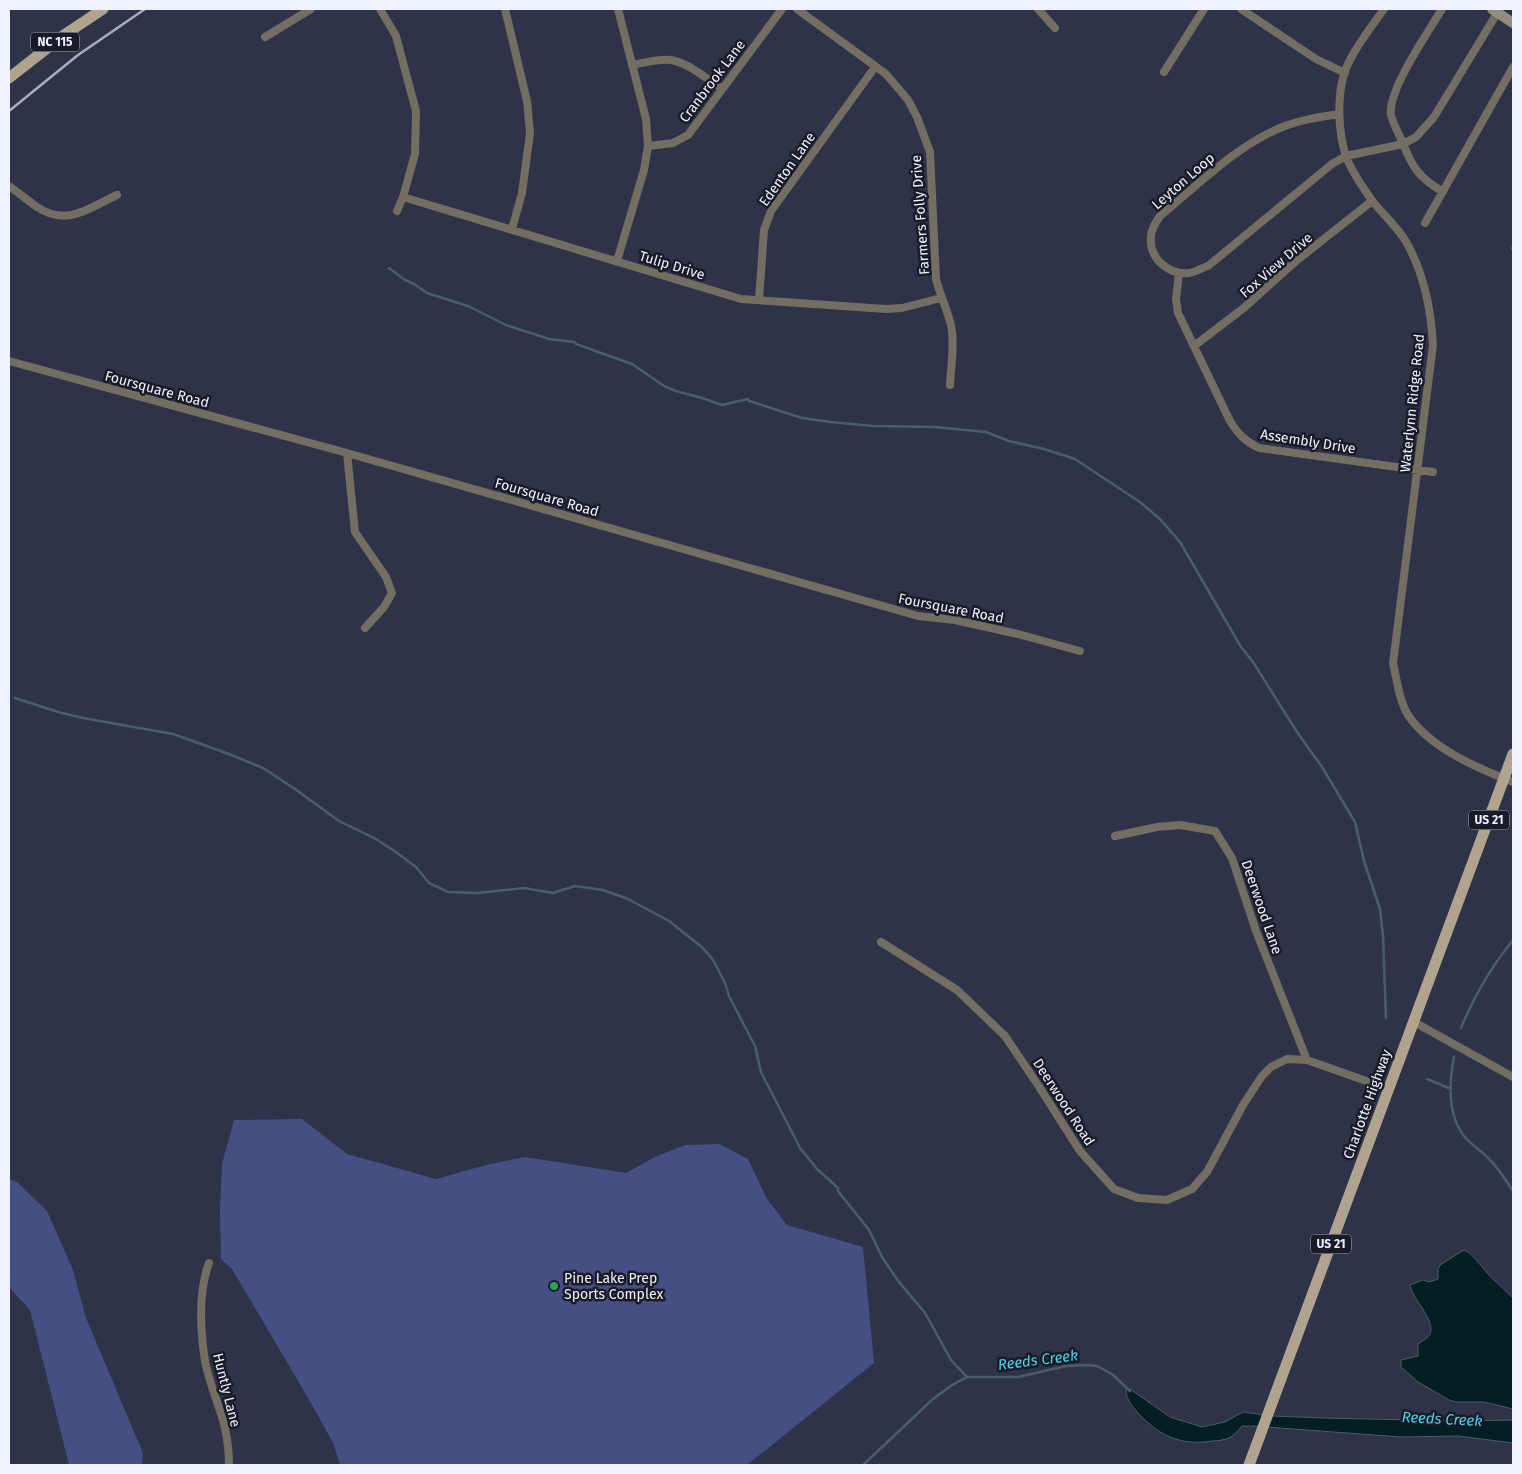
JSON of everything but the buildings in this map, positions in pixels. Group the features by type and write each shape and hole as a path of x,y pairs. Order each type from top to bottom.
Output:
{"main road":[{"name":"NC 115","path":"9,78 64,35 103,9"},
{"name":"Charlotte Highway","path":"1249,1465 1388,1089 1509,780 1513,754"}],"street":[{"path":"265,38 311,9"},
{"path":"380,9 396,36 416,111 414,154 397,211"},
{"path":"505,9 527,101 530,133 522,193 512,230"},
{"path":"617,261 644,170 648,146 646,119 618,9"},
{"name":"Cranbrook Lane","path":"648,146 673,143 688,135 782,9"},
{"name":"Farmers Folly Drive","path":"797,9 886,74 908,100 917,116 930,152 936,279 950,323 952,336 950,385"},
{"path":"1039,9 1055,28"},
{"path":"1164,72 1204,9"},
{"path":"1241,9 1316,59 1345,72"},
{"name":"Waterlynn Ridge Road","path":"1384,9 1361,42 1345,72 1340,96 1339,114 1346,156 1372,201 1404,238 1417,264 1431,315 1434,345 1394,663 1399,693 1408,714 1430,739 1449,753 1509,780"},
{"path":"1442,9 1392,97 1391,114 1417,173 1429,184 1443,192"},
{"path":"1179,273 1191,273 1208,266 1332,164 1346,156 1403,144 1416,137 1434,117 1497,10 1513,23"},
{"path":"632,65 670,60 684,64 722,89"},
{"name":"Edenton Lane","path":"759,300 764,230 771,211 875,66"},
{"path":"1425,223 1513,67"},
{"name":"Leyton Loop","path":"1179,273 1158,261 1153,252 1151,238 1153,227 1160,216 1234,154 1257,140 1280,128 1314,117 1339,114"},
{"path":"9,186 39,208 56,216 78,214 117,195"},
{"name":"Tulip Drive","path":"403,196 741,299 886,309 902,308 941,298"},
{"name":"Fox View Drive","path":"1194,346 1245,307 1296,261 1372,201"},
{"name":"Assembly Drive","path":"1179,273 1176,299 1178,313 1230,421 1236,432 1247,442 1259,448 1433,472"},
{"name":"Foursquare Road","path":"9,361 347,453 918,616 955,620 1018,634 1080,651"},
{"path":"347,453 355,532 386,577 392,593 384,607 365,628"},
{"name":"Deerwood Lane","path":"1115,836 1180,824 1215,831 1232,858 1256,931 1307,1060"},
{"name":"Deerwood Road","path":"881,942 957,990 1005,1036 1080,1151 1114,1189 1138,1198 1167,1200 1192,1189 1207,1172 1262,1076 1272,1067 1286,1059 1307,1060 1388,1089"},
{"path":"1414,1022 1513,1077"},
{"name":"Huntly Lane","path":"209,1263 202,1289 205,1362 223,1422 230,1465"}],"shaded area":[{"name":"Pine Lake Prep Sports Complex","path":"302,1119 347,1154 436,1179 486,1165 525,1157 626,1173 655,1157 685,1145 719,1144 748,1159 767,1199 787,1225 863,1247 874,1363 747,1465 340,1465 333,1443 311,1403 232,1269 221,1259 220,1211 222,1164 234,1120"},
{"path":"9,1179 17,1182 47,1211 73,1270 86,1318 143,1453 142,1465 69,1465 30,1310 9,1287"},
{"path":"1464,1250 1470,1253 1513,1298 1513,1409 1484,1402 1456,1402 1449,1400 1418,1382 1401,1367 1401,1360 1418,1356 1418,1344 1428,1337 1431,1331 1428,1318 1410,1285 1423,1280 1429,1282 1438,1279 1440,1265"},
{"path":"1130,1389 1170,1417 1202,1427 1225,1422 1243,1412 1272,1416 1325,1418 1458,1421 1513,1420 1513,1443 1458,1436 1401,1437 1253,1426 1242,1426 1231,1437 1224,1440 1190,1442 1171,1438 1146,1421 1128,1399 1126,1390"}],"waterway":[{"path":"389,268 427,293 468,306 506,325 549,339 575,342 576,344 632,364 664,386 676,391 722,405 748,399 749,401 802,418 830,422 873,426 935,427 986,432 1009,441 1075,459 1140,502 1160,519 1180,542 1241,647 1253,662 1297,732 1322,767 1355,822 1364,861 1380,909 1383,936 1386,1018"},
{"path":"15,698 83,718 173,734 263,768 339,821 374,838 393,850 416,867 429,883 448,892 478,893 524,888 553,893 575,886 603,890 628,899 669,921 703,948 713,960 755,1046 761,1072 800,1148 817,1169 838,1188 838,1191 869,1230 882,1257 899,1282 925,1313 951,1360 967,1377"},
{"path":"1461,1028 1484,982 1513,940"},
{"path":"1454,1057 1450,1088 1452,1108 1458,1127 1464,1136 1496,1167 1513,1191"},
{"path":"1427,1079 1451,1089"},
{"name":"Reeds Creek","path":"863,1465 933,1399 967,1377 1018,1377 1066,1366 1087,1365 1097,1366 1112,1374 1130,1391"}],"railway":[{"path":"9,111 78,55 145,9"}],"place":[{"name":"Pine Lake Prep Sports Complex","path":"554,1286"}]}
